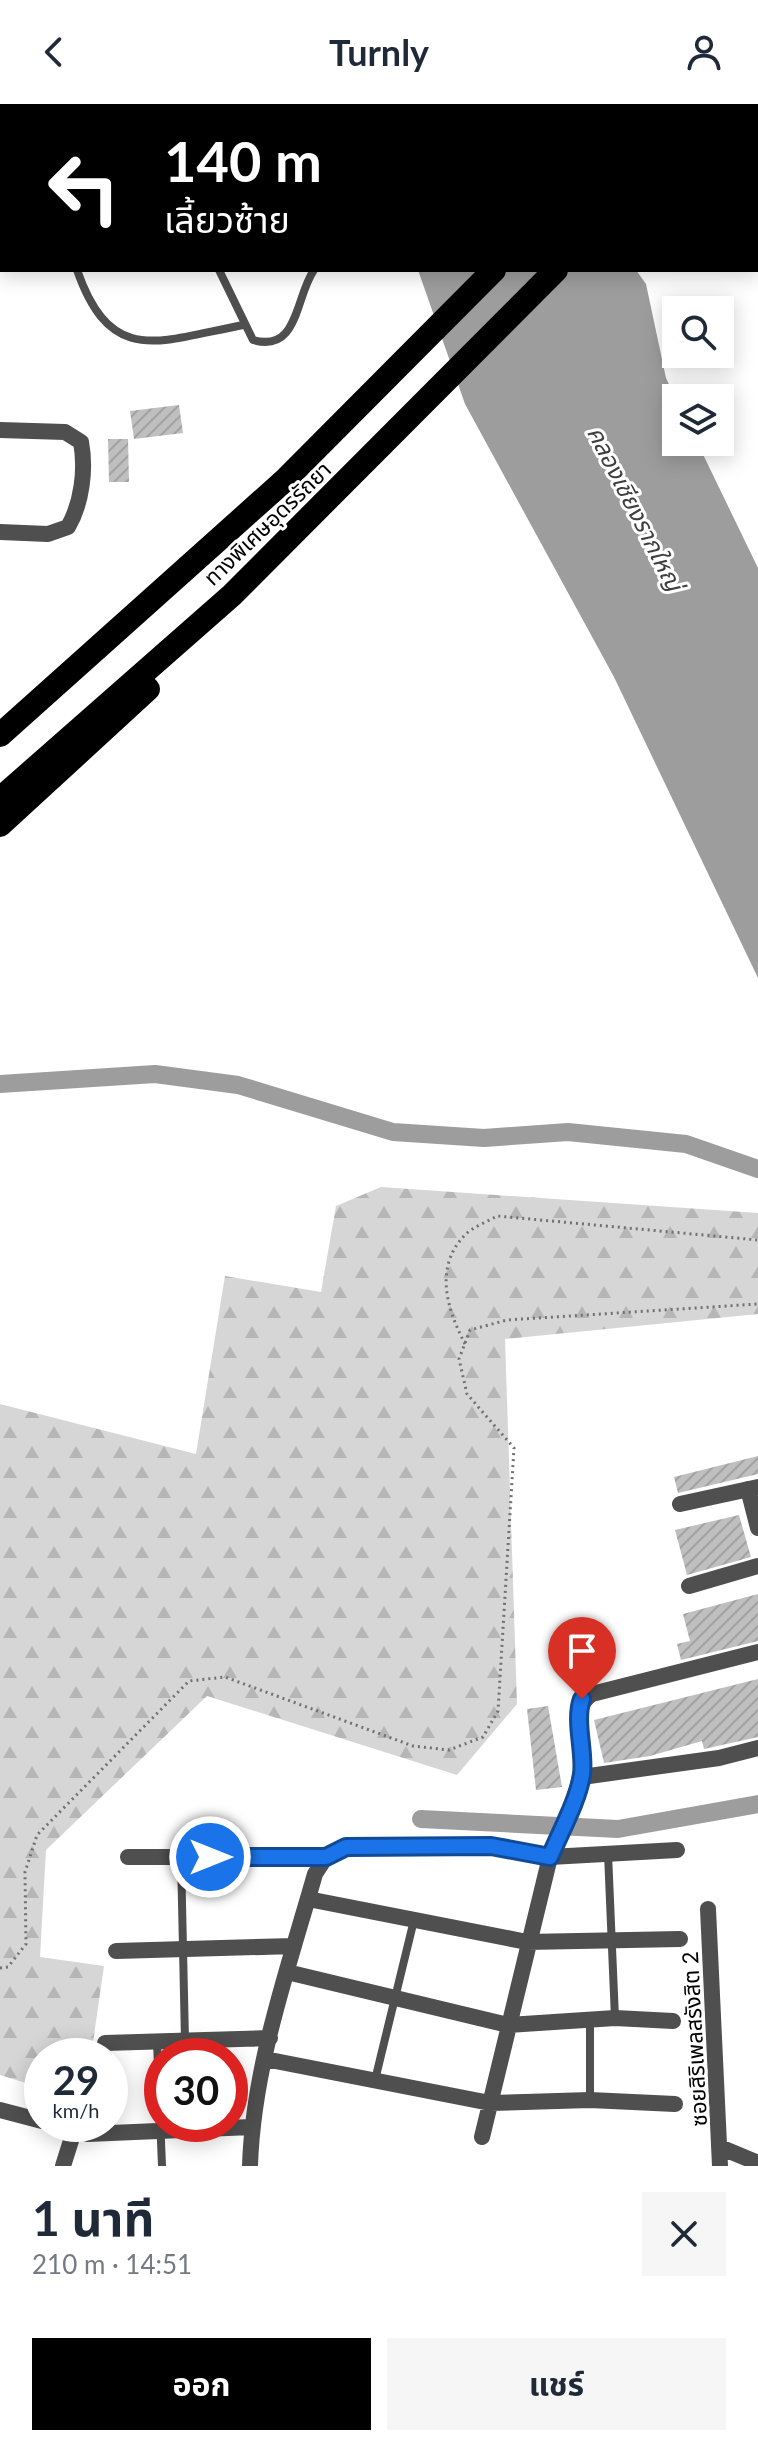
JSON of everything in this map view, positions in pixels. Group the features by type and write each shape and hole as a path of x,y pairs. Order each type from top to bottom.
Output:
{"highway":[{"name":"ทางพิเศษอุดรรัถยา","path":"0,735 285,480 492,272"},
{"name":"ทางพิเศษอุดรรัถยา","path":"0,799 232,595 554,272"},
{"path":"0,825 84,752 154,684 232,595"}],"street":[{"path":"0,430 65,432 81,442 84,461 76,514 68,527 48,534 0,532"},
{"path":"680,1504 753,1488 758,1528"},
{"path":"689,1586 758,1566"},
{"path":"482,2137 550,1857 582,1777 583,1741 578,1709 582,1699 758,1652"},
{"path":"582,1777 705,1760 758,1748"},
{"path":"128,1857 326,1857 346,1847 491,1846 550,1857 677,1850"},
{"path":"250,2166 251,2127 270,2038 315,1874 326,1857"},
{"path":"308,1899 527,1942 680,1939"},
{"name":"ซอยสิริเพลสรังสิต 2","path":"708,1909 722,2148 720,2166"},
{"path":"116,1951 294,1946"},
{"path":"287,1972 508,2025 615,2018 673,2021"},
{"path":"248,2039 270,2038"},
{"path":"265,2059 490,2103 590,2100 675,2104"},
{"path":"0,2110 24,2116"},
{"path":"63,2166 71,2142"},
{"path":"722,2148 758,2163"}],"lane":[{"path":"78,272 96,315 110,329 131,341 243,325"},
{"path":"220,272 243,325 253,340 266,344 281,340 292,329 302,289 313,272"},
{"path":"608,1854 615,2018"},
{"path":"181,1857 185,2038"},
{"path":"375,2080 414,1920"},
{"path":"590,2019 590,2100"},
{"path":"161,2142 162,2166"}],"path":[{"path":"465,1344 450,1314 445,1267 464,1235 497,1216 758,1240"},
{"path":"0,1968 8,1967 26,1944 25,1872 37,1835 189,1681 225,1677 413,1746 449,1750 483,1737 498,1711 514,1448 467,1394 459,1359 470,1330 507,1320 758,1304"}],"green space":[{"path":"381,1187 758,1213 758,1314 505,1339 517,1704 457,1775 207,1696 46,1850 40,1957 104,1966 94,2038 24,2038 24,2082 0,2075 0,1404 196,1454 225,1276 321,1292 336,1206"}],"water":[{"name":"คลองเชียงรากใหญ่","path":"419,272 637,272 646,284 662,368 669,384 662,384 662,456 704,456 758,568 758,978 614,677 465,404"}],"building":[{"path":"179,405 183,433 134,439 130,411"},
{"path":"108,439 128,439 129,482 109,482"},
{"path":"758,1456 758,1474 678,1493 674,1477"},
{"path":"739,1515 751,1557 687,1575 675,1530"},
{"path":"758,1594 758,1641 681,1660 677,1644 690,1641 683,1614"},
{"path":"758,1679 758,1737 704,1749 702,1741 650,1756 604,1763 594,1720"},
{"path":"548,1706 562,1787 536,1790 527,1709"}],"waterway":[{"path":"0,1084 155,1074 238,1085 393,1132 484,1138 568,1132 686,1144 758,1169"},
{"path":"421,1819 618,1829 758,1804"}],"route":[{"path":"210,1857 326,1857 346,1847 491,1846 550,1857 582,1777 583,1741 578,1709 582,1699"}]}
